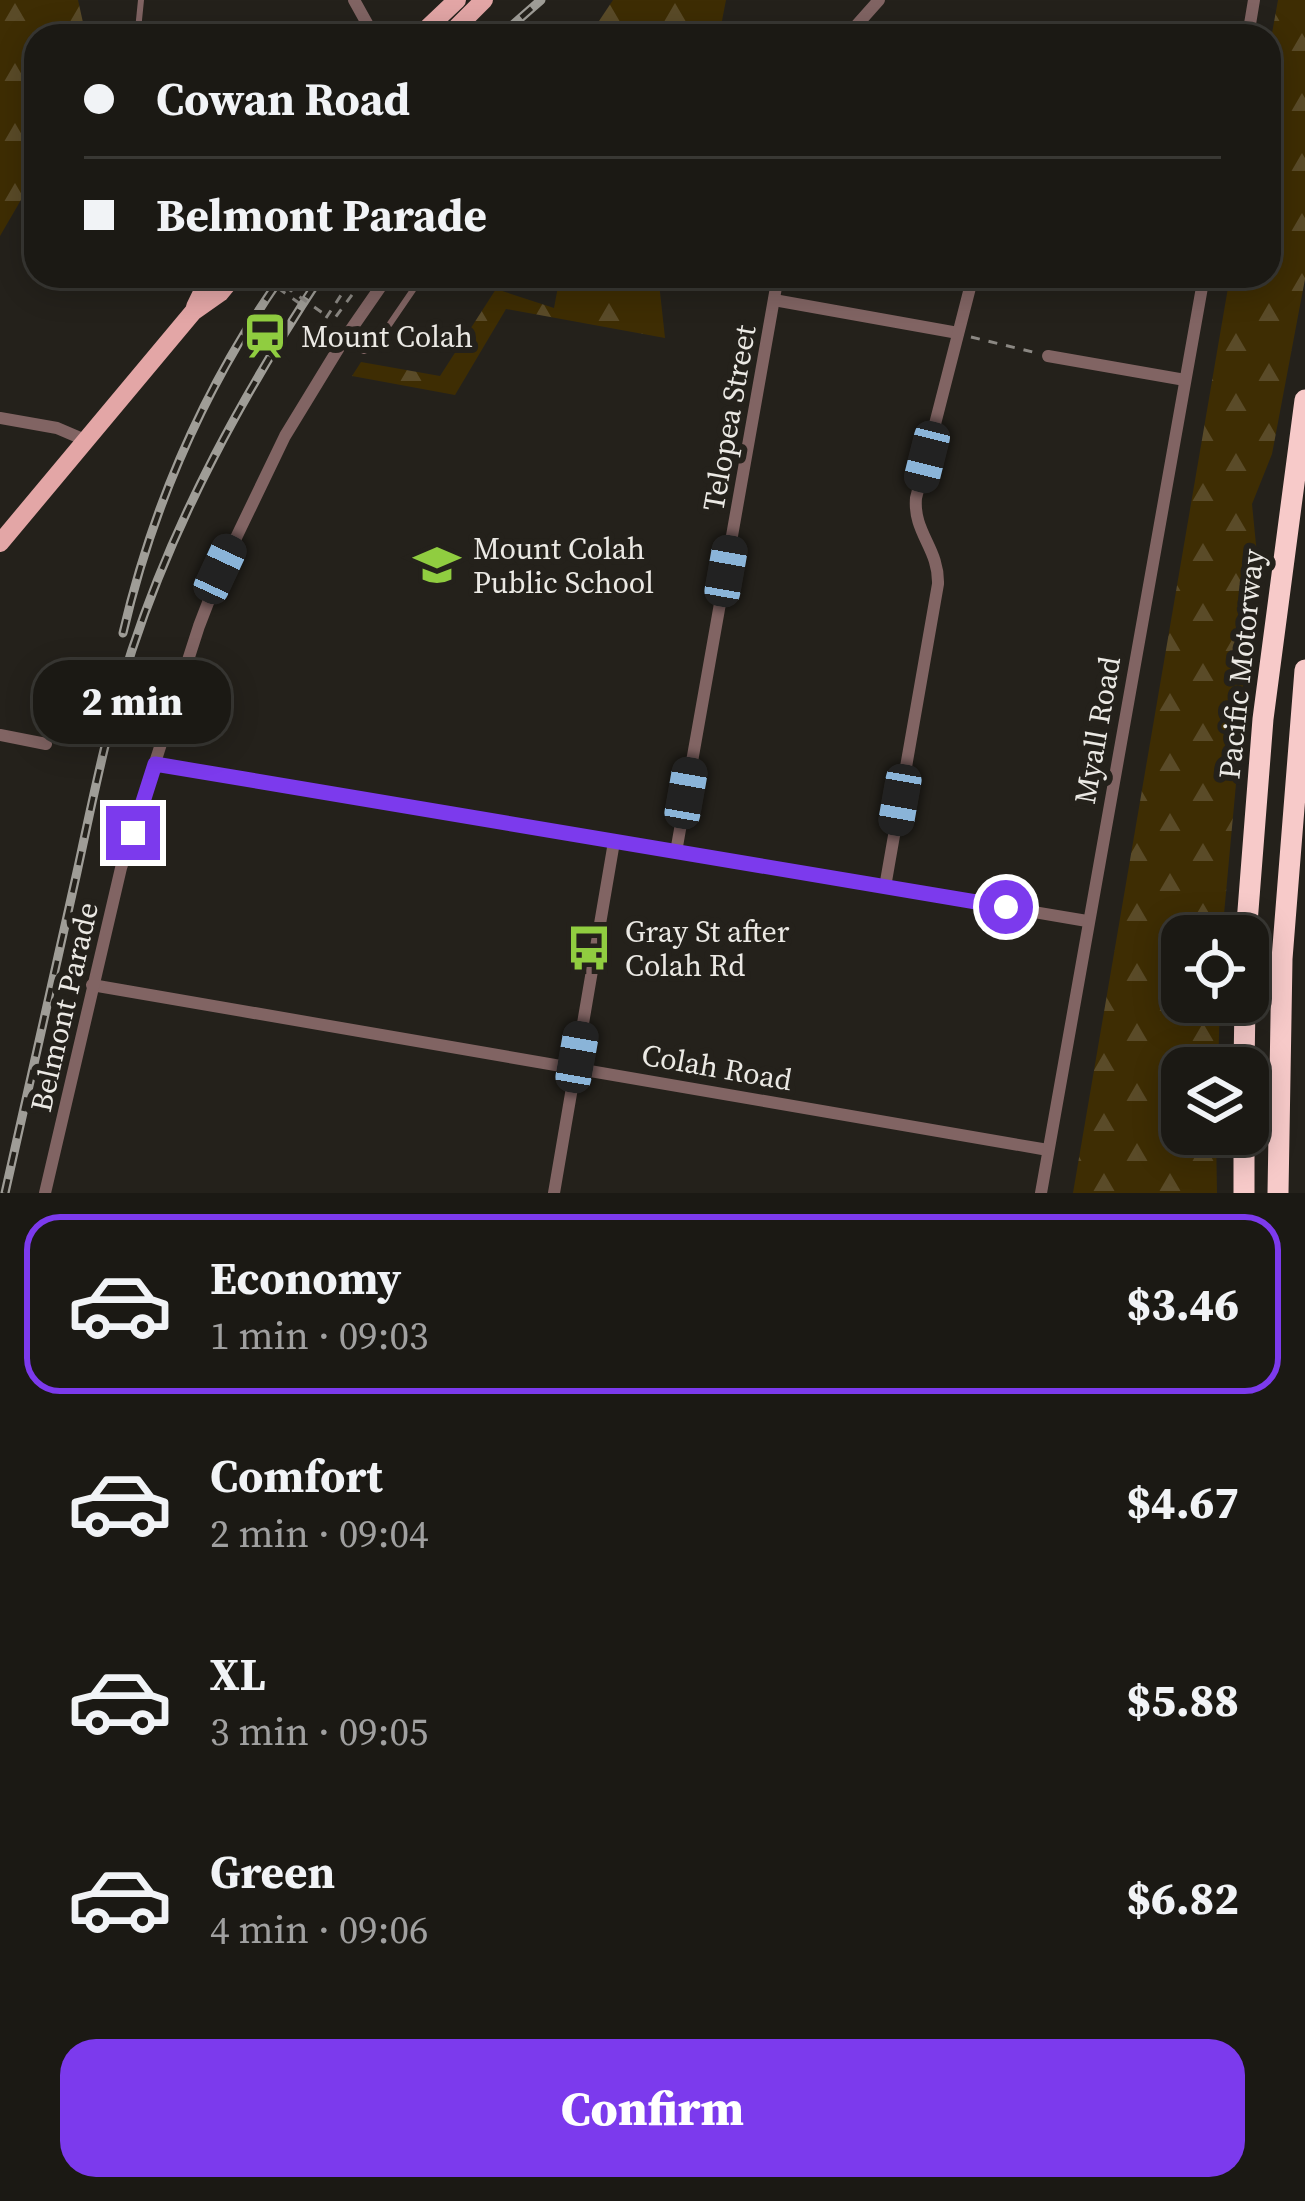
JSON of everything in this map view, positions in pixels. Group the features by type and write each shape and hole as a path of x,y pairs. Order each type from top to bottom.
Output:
{"highway":[{"name":"Pacific Motorway","path":"1248,915 1263,719 1299,486 1305,400"},
{"path":"1278,1193 1282,958 1305,670"},
{"path":"1244,1155 1244,1193"}],"main road":[{"path":"432,24 457,0"},
{"path":"460,24 484,0"},
{"path":"0,543 193,311 204,288"},
{"path":"193,311 224,288"}],"street":[{"path":"858,24 879,0"},
{"name":"Belmont Parade","path":"45,1193 122,868 220,569 285,436 380,288"},
{"name":"Telopea Street","path":"676,852 776,288"},
{"path":"884,887 938,584 935,554 917,526 916,498 970,288"},
{"name":"Myall Road","path":"1041,1193 1202,288"},
{"path":"774,300 958,333"},
{"path":"1048,356 1185,380"},
{"path":"0,418 57,428 86,440"},
{"path":"0,735 46,744"},
{"path":"155,764 1087,921"},
{"path":"554,1193 614,842"},
{"name":"Colah Road","path":"92,986 1048,1150"}],"lane":[{"path":"343,341 364,351 374,346 414,288"}],"path":[{"path":"278,288 299,303"},
{"path":"280,288 328,316"},
{"path":"288,295 293,288"},
{"path":"346,288 321,325 332,322 356,289"},
{"path":"958,333 1048,356"}],"green space":[{"path":"0,0 78,0 83,24 24,24 24,195 0,236"},
{"path":"613,0 726,0 721,24 597,24"},
{"path":"1278,0 1305,0 1305,279 1272,454 1252,504 1257,555 1224,915 1161,915 1161,1023 1219,1023 1219,1047 1161,1047 1161,1155 1216,1155 1217,1193 1073,1193 1228,288 1281,288 1281,24 1274,24"},
{"path":"558,288 660,288 665,338 506,309 455,395 352,376 361,362 440,376 496,289 554,308"}],"railway":[{"path":"514,24 541,0"},
{"path":"123,633 150,538 185,447 229,359 274,288"},
{"path":"5,1193 102,761 132,650 169,551 214,457 313,288"}],"place":[{"name":"Mount Colah","path":"265,336"},
{"name":"Mount Colah Public School","path":"437,565"},
{"name":"Gray St after Colah Rd","path":"589,948"}],"route":[{"path":"133,833 155,764 1006,907"}]}
